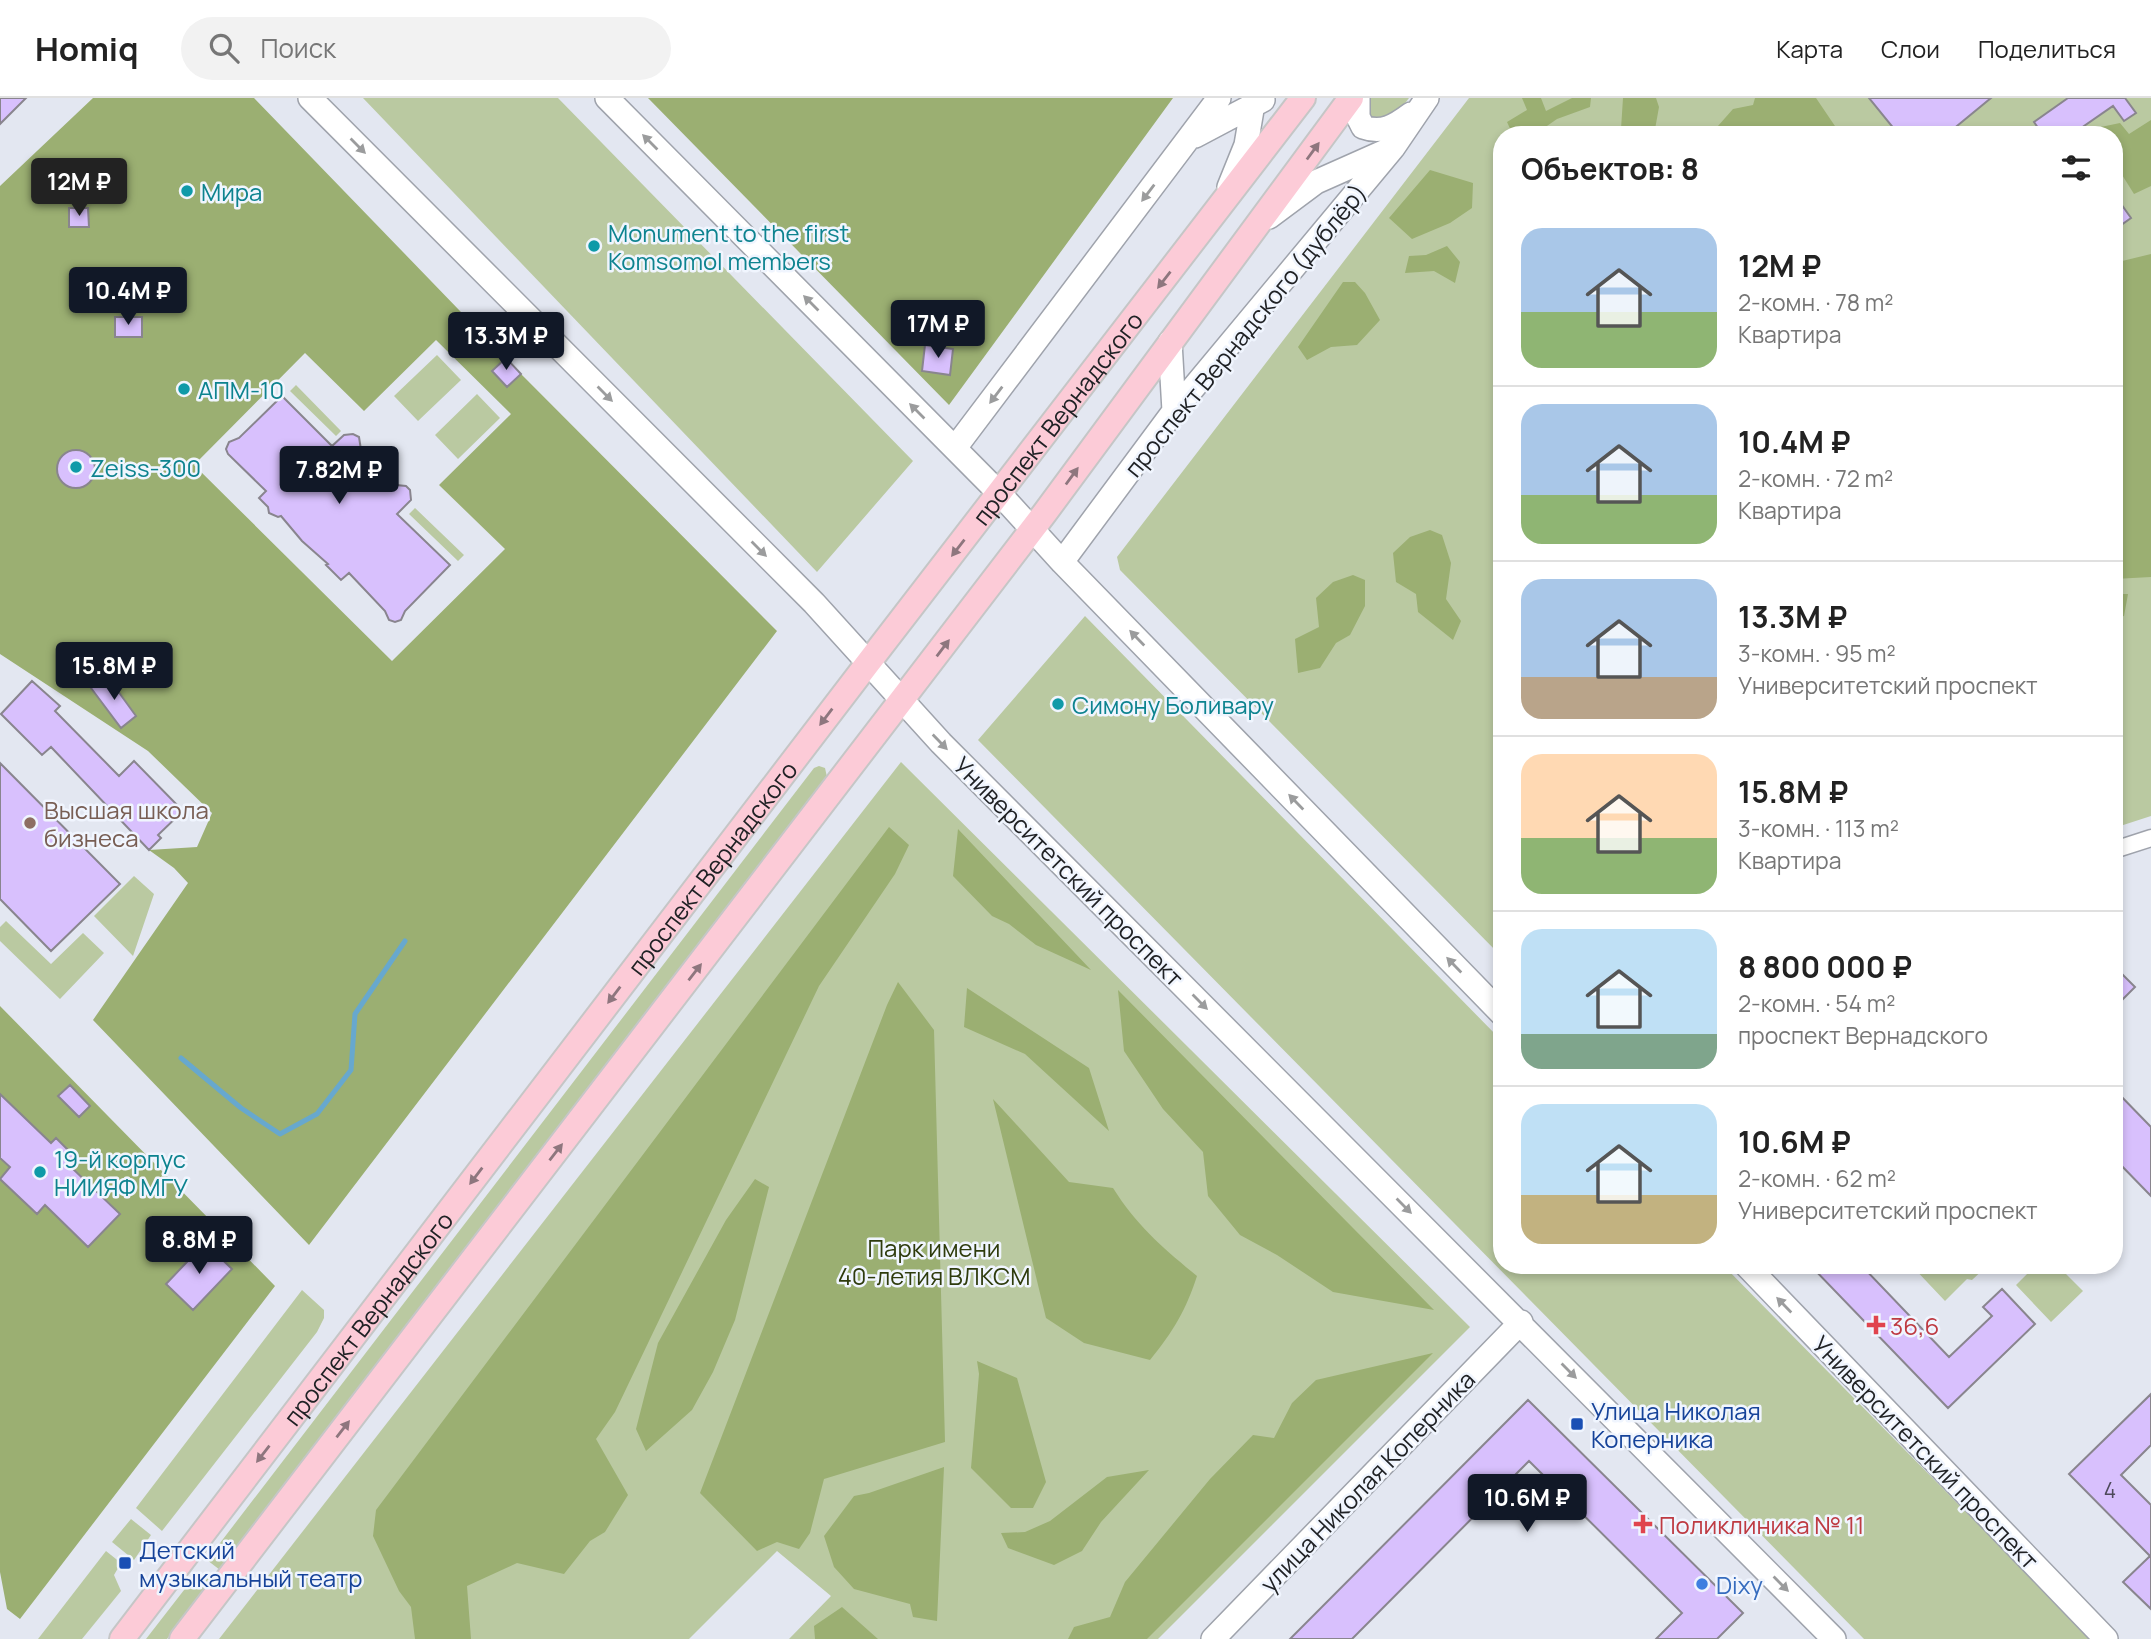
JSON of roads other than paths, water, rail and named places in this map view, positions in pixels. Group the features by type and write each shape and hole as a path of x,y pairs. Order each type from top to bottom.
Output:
{"main road":[{"name":"Университетский проспект","path":"310,98 814,603 902,702 1834,1639"},
{"path":"607,98 1000,494 1032,531 1493,1005"},
{"path":"955,448 1219,98"},
{"name":"проспект Вернадского","path":"122,1639 1303,98"},
{"name":"проспект Вернадского","path":"182,1639 1032,531 1351,98"},
{"path":"1358,98 1358,117 1363,127 1373,131 1383,131 1398,124 1423,103"},
{"path":"1189,139 1258,100"},
{"path":"1221,206 1246,145 1258,100"},
{"name":"проспект Вернадского (дублёр)","path":"1062,562 1174,411 1392,148 1423,103"},
{"path":"1259,226 1289,200 1316,182 1392,148"},
{"path":"1170,342 1174,411"},
{"name":"Университетский проспект","path":"1754,1274 2106,1639"},
{"name":"улица Николая Коперника","path":"1213,1639 1521,1322"}],"street":[{"path":"2123,847 2151,838"}],"waterway":[{"path":"181,1058 241,1108 280,1134 317,1114 351,1070 355,1014 405,941"}],"place":[{"name":"Мира","path":"187,191"},
{"name":"Monument to the first Komsomol members","path":"594,246"},
{"name":"АПМ-10","path":"184,389"},
{"name":"Zeiss-300","path":"76,467"},
{"name":"Симону Боливару","path":"1058,704"},
{"name":"Высшая школа бизнеса","path":"30,823"},
{"name":"19-й корпус НИИЯФ МГУ","path":"40,1172"},
{"name":"36,6","path":"1876,1325"},
{"name":"Улица Николая Коперника","path":"1577,1424"},
{"name":"Поликлиника № 11","path":"1643,1524"},
{"name":"Детский музыкальный театр","path":"125,1563"},
{"name":"Dixy","path":"1702,1584"}],"park label":[{"name":"Парк имени 40-летия ВЛКСМ","path":"934,1261"}]}
